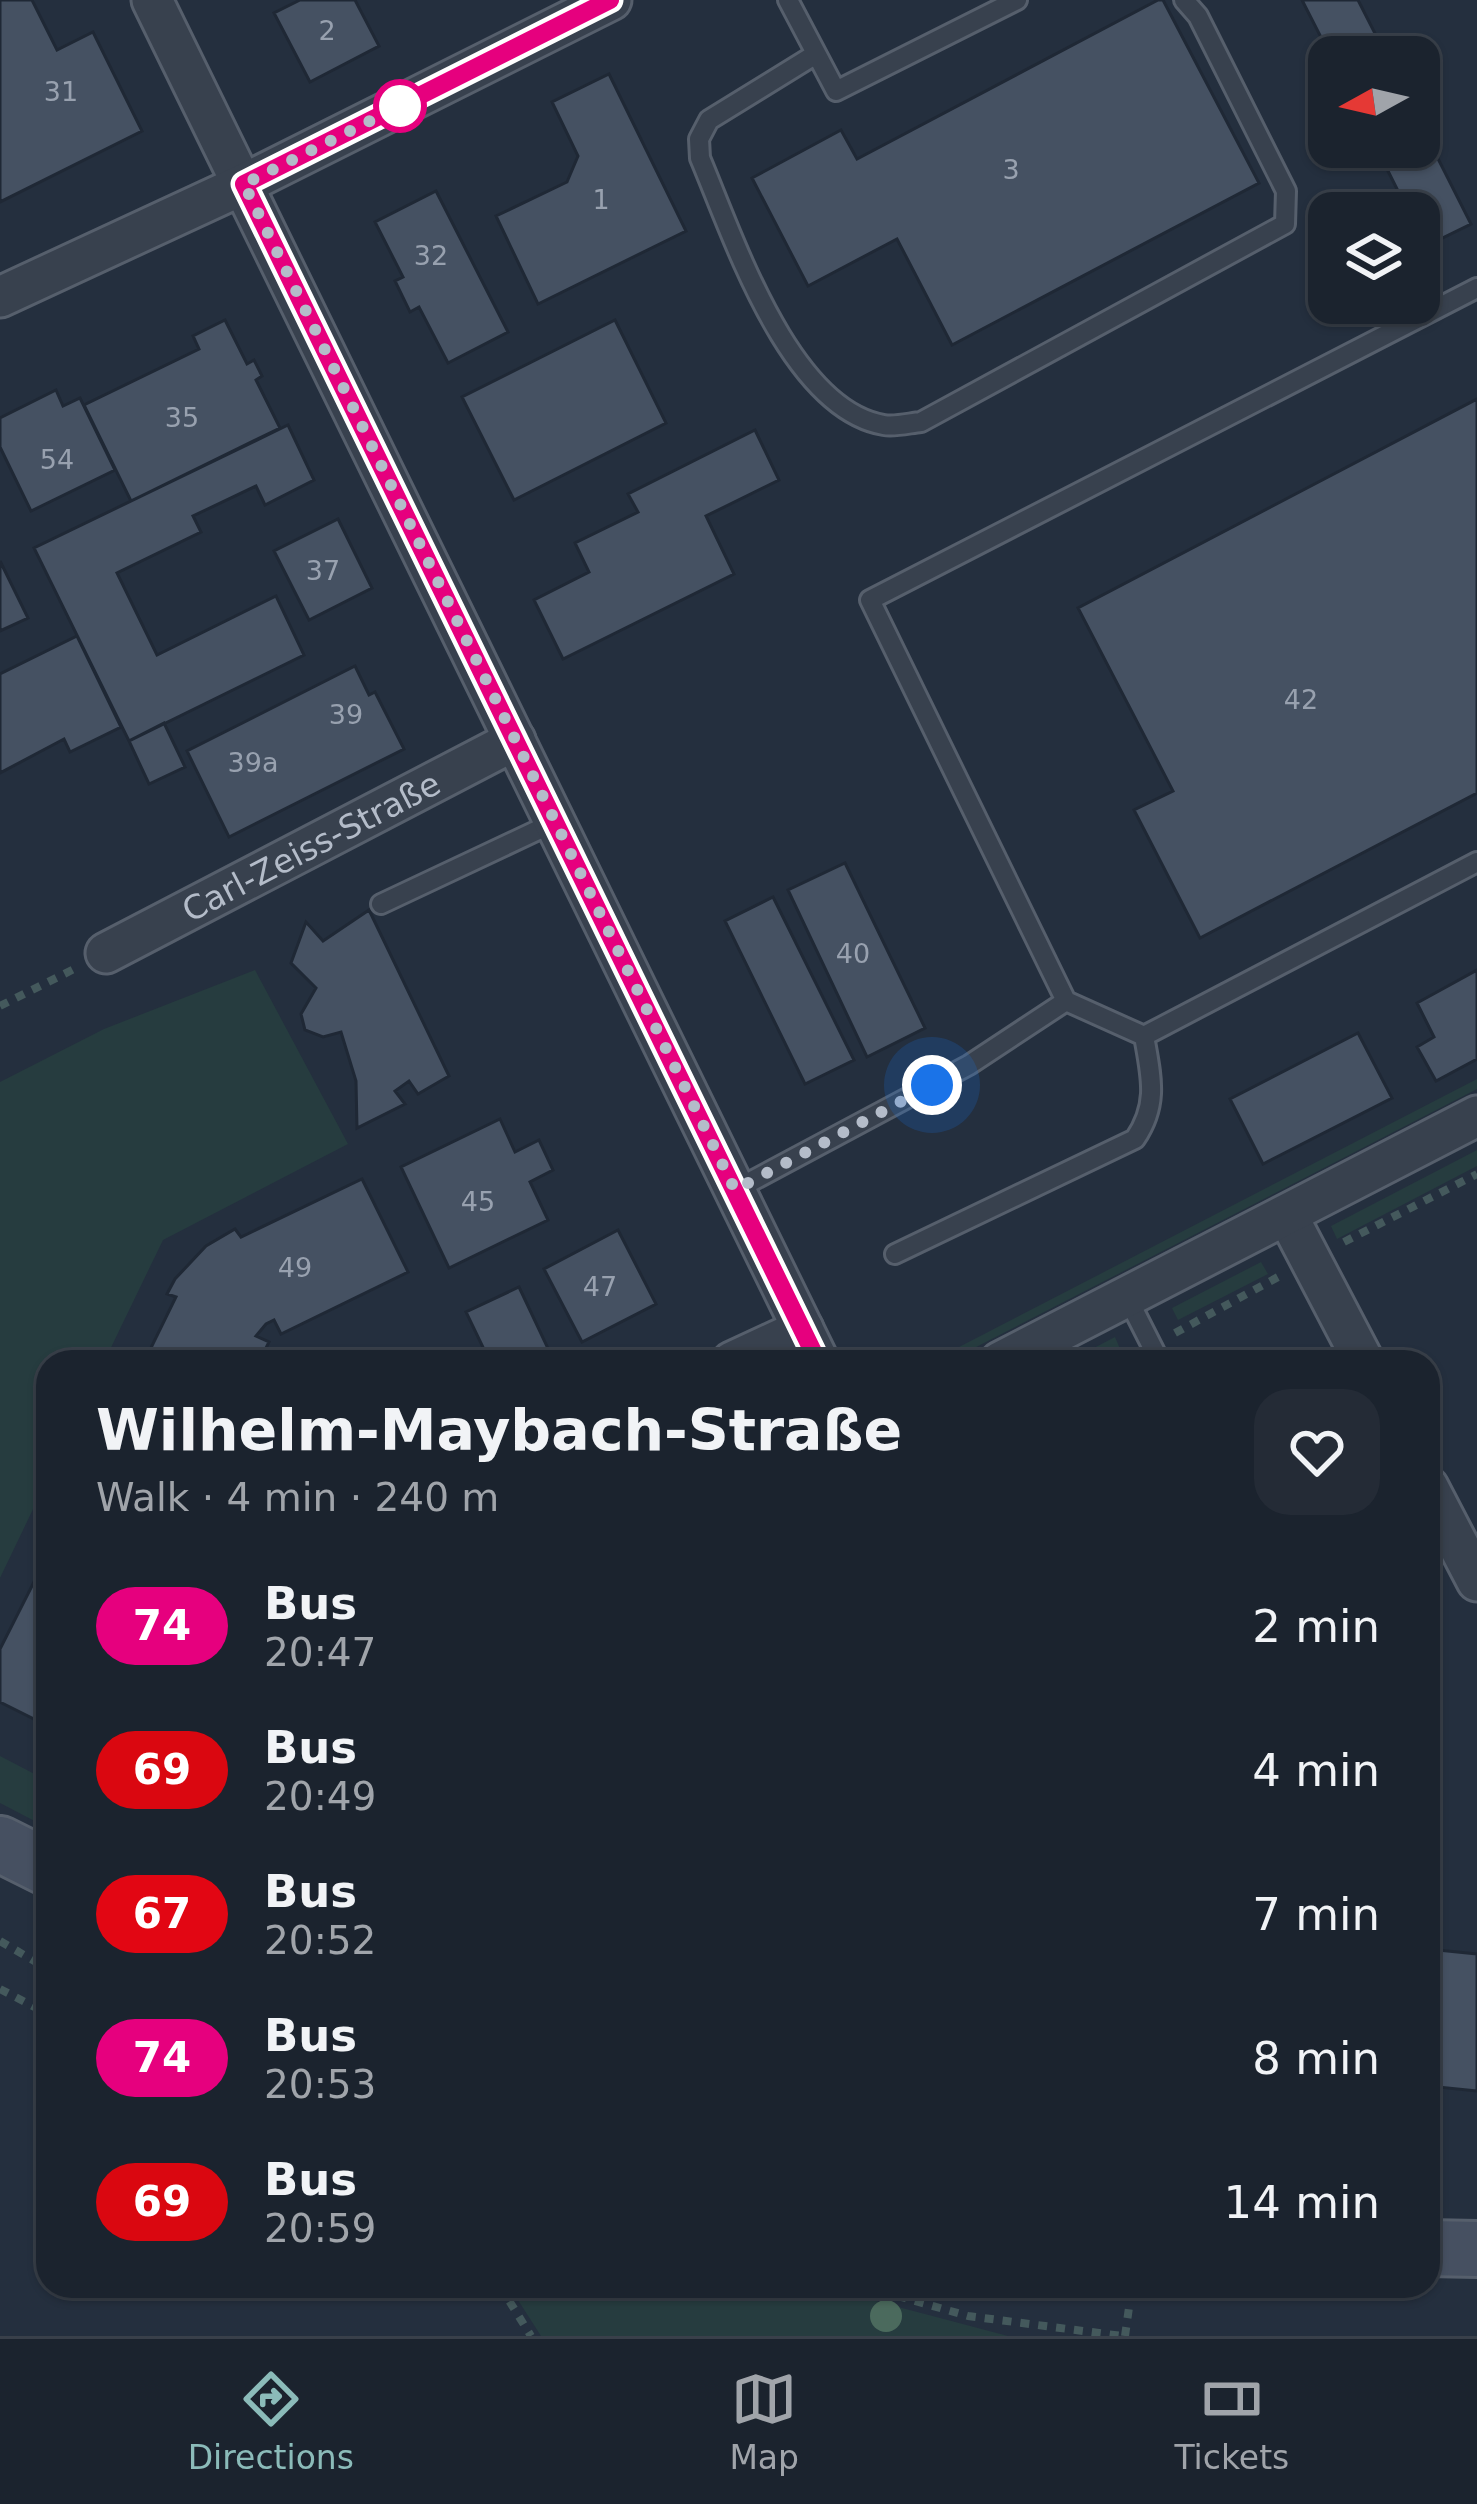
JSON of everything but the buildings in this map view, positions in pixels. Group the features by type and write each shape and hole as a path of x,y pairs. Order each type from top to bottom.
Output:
{"main road":[{"path":"0,1844 36,1862"},
{"path":"1440,2248 1477,2249"}],"street":[{"path":"152,0 811,1346"},
{"path":"0,297 244,184 610,0"},
{"name":"Carl-Zeiss-Straße","path":"106,952 515,740"},
{"path":"1024,1350 1477,1116"},
{"path":"1288,1216 1358,1350"},
{"path":"1440,1510 1477,1582"}],"lane":[{"path":"788,0 836,91 1016,0"},
{"path":"816,54 709,120 699,140 700,158 771,317 801,368 857,416 886,426 921,422 1285,224 1286,191 1198,16 1184,0"},
{"path":"1144,1036 1066,1001 870,600 1477,288"},
{"path":"381,904 555,822"},
{"path":"1144,1036 1477,862"},
{"path":"735,1190 969,1065 1066,1001"},
{"path":"895,1255 1135,1139 1150,1118 1154,1090 1144,1036"},
{"path":"1127,1298 1154,1350"}],"path":[{"path":"0,1006 106,952"},
{"path":"0,1941 36,1962"},
{"path":"0,1989 36,2008"},
{"path":"507,2298 531,2336"},
{"path":"905,2298 968,2316 1124,2336 1130,2298"}],"green space":[{"path":"255,970 348,1144 163,1240 110,1350 36,1350 36,1503 0,1578 0,1082 104,1029"},
{"path":"1477,1079 1477,1089 970,1350 953,1350"},
{"path":"1477,1150 1477,1166 1337,1239 1331,1226"},
{"path":"1261,1262 1268,1274 1178,1320 1172,1308"},
{"path":"1115,1337 1121,1350 1090,1350"},
{"path":"0,1756 36,1775 36,1822 0,1803"},
{"path":"517,2298 864,2298 1008,2336 541,2336"}],"bus line":[{"name":"74","path":"610,0 244,184 812,1350"}],"route":[{"path":"400,106 404,104 244,184 735,1190 932,1085"}]}
